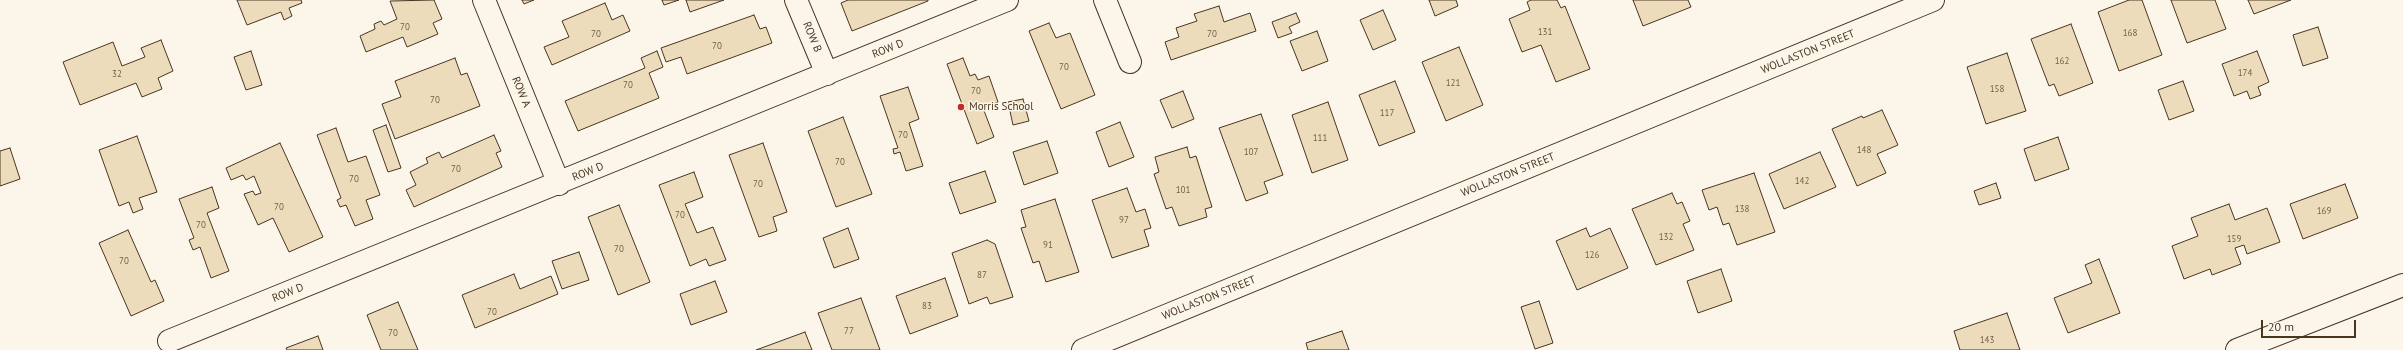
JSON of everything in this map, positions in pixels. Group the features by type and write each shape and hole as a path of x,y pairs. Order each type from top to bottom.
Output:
{"street":[{"name":"ROW A","path":"484,0 559,184"},
{"name":"ROW B","path":"796,0 827,74"},
{"name":"ROW D","path":"169,341 559,184 1007,0"},
{"path":"1105,0 1130,62"},
{"name":"WOLLASTON STREET","path":"1083,350 1933,0"},
{"path":"2237,350 2403,285"}],"building":[{"path":"237,0 301,0 302,3 289,8 292,16 284,20 281,12 247,25"},
{"path":"434,0 442,19 433,23 438,34 407,47 403,37 366,52 360,36 375,29 374,24 381,21 384,25 397,19 390,1"},
{"path":"522,0 534,0 524,4"},
{"path":"662,0 679,0 664,5"},
{"path":"686,0 724,0 690,12"},
{"path":"848,0 928,1 852,31 841,3"},
{"path":"1429,0 1456,0 1458,6 1435,16"},
{"path":"1531,0 1557,0 1561,8 1565,6 1590,69 1556,82 1541,45 1522,52 1509,19 1530,10 1527,2"},
{"path":"1633,0 1688,0 1691,7 1643,26"},
{"path":"2129,0 2142,0 2162,55 2119,71 2098,12"},
{"path":"2171,0 2215,0 2226,29 2187,43"},
{"path":"2248,0 2291,0 2254,14"},
{"path":"605,3 612,20 623,15 630,31 552,65 544,47 569,37 562,21"},
{"path":"1219,6 1224,22 1250,13 1256,31 1171,60 1165,42 1179,37 1176,28 1197,21 1194,14"},
{"path":"1383,10 1396,40 1373,50 1360,20"},
{"path":"1296,13 1300,22 1289,27 1292,33 1278,38 1272,22"},
{"path":"754,15 760,29 766,27 772,43 687,74 681,57 666,62 661,48"},
{"path":"1049,23 1056,38 1070,33 1095,95 1061,109 1029,31"},
{"path":"2071,24 2093,83 2059,96 2054,84 2049,86 2031,39"},
{"path":"2318,27 2328,58 2303,66 2293,35"},
{"path":"1317,31 1328,61 1302,71 1290,41"},
{"path":"161,40 173,71 158,78 162,89 142,97 136,83 80,105 63,62 113,42 122,66 145,57 141,48"},
{"path":"1459,47 1483,105 1446,121 1422,62"},
{"path":"251,51 262,85 246,90 234,57"},
{"path":"657,51 663,67 649,73 659,98 578,131 565,101 645,68 641,58"},
{"path":"2257,51 2269,82 2258,87 2261,95 2250,99 2247,91 2234,96 2222,64"},
{"path":"2007,53 2026,111 1986,124 1967,67"},
{"path":"455,58 461,75 467,73 480,106 395,139 382,104 401,97 395,81"},
{"path":"963,58 970,76 975,74 978,80 989,76 998,102 983,108 994,137 977,144 947,64"},
{"path":"1395,81 1415,132 1379,146 1359,95"},
{"path":"2183,81 2194,111 2169,120 2158,90"},
{"path":"908,87 919,119 909,123 923,166 906,171 900,152 894,154 893,149 898,148 880,96"},
{"path":"1183,91 1194,119 1172,128 1160,100"},
{"path":"1023,99 1029,121 1013,125 1008,102"},
{"path":"1328,102 1348,160 1312,173 1292,115"},
{"path":"1882,110 1898,145 1877,154 1886,173 1857,186 1832,129 1862,116 1863,118"},
{"path":"1261,114 1283,175 1264,182 1268,193 1246,201 1219,128"},
{"path":"843,117 872,194 836,207 808,131"},
{"path":"1120,122 1134,157 1109,167 1096,132"},
{"path":"386,125 401,168 388,172 373,130"},
{"path":"336,128 348,162 366,156 380,195 366,200 373,219 355,226 346,205 340,207 337,200 341,198 317,135"},
{"path":"494,135 501,151 496,153 502,167 414,207 406,190 416,185 410,172 428,163 426,158 439,152 442,158"},
{"path":"137,136 157,192 139,198 143,209 133,213 129,202 119,206 99,150"},
{"path":"2058,137 2069,169 2035,181 2024,149"},
{"path":"1047,141 1058,173 1024,185 1013,152"},
{"path":"280,143 323,237 289,252 273,218 258,225 244,194 253,191 255,195 261,193 254,176 246,180 243,175 231,180 226,168"},
{"path":"763,143 787,212 773,217 777,231 759,237 729,155"},
{"path":"1187,147 1190,158 1196,156 1212,207 1205,209 1207,217 1179,226 1172,207 1166,209 1154,174 1159,172 1155,157"},
{"path":"10,148 20,179 0,186 0,151"},
{"path":"1820,152 1836,187 1784,209 1769,174"},
{"path":"985,171 996,202 960,214 949,183"},
{"path":"694,172 703,197 685,204 697,233 713,227 726,260 709,266 706,259 690,266 659,185"},
{"path":"1754,173 1775,232 1737,245 1729,223 1723,225 1717,207 1709,210 1702,190"},
{"path":"1996,183 2001,198 1979,205 1974,191"},
{"path":"2345,184 2358,218 2303,239 2290,204"},
{"path":"212,187 219,208 207,213 229,271 211,278 200,247 193,250 189,240 194,238 179,199"},
{"path":"1127,188 1136,212 1145,209 1151,228 1144,230 1149,246 1112,258 1092,200"},
{"path":"1672,193 1677,204 1682,202 1690,221 1683,224 1694,250 1656,265 1632,209"},
{"path":"1055,199 1079,272 1046,282 1039,261 1033,263 1021,228 1026,227 1021,210"},
{"path":"2229,204 2235,220 2267,208 2280,242 2247,254 2244,245 2235,248 2241,264 2212,275 2210,269 2184,279 2172,246 2198,236 2191,218"},
{"path":"619,205 650,282 618,295 588,217"},
{"path":"848,228 859,259 834,268 823,238"},
{"path":"1586,228 1590,237 1610,228 1628,268 1577,290 1556,241"},
{"path":"128,230 151,282 155,280 164,301 131,316 99,243"},
{"path":"987,240 995,244 1013,297 990,304 987,297 969,304 952,253"},
{"path":"579,252 589,280 562,289 552,261"},
{"path":"2099,259 2120,313 2068,333 2054,298 2092,283 2085,265"},
{"path":"1721,269 1732,301 1698,313 1687,281"},
{"path":"514,274 520,289 551,276 558,294 475,328 462,295"},
{"path":"945,278 958,316 910,334 896,296"},
{"path":"715,281 727,312 691,325 680,294"},
{"path":"861,298 880,350 832,350 818,313"},
{"path":"1539,301 1553,343 1535,349 1521,307"},
{"path":"398,302 418,350 381,350 367,315"},
{"path":"2007,313 2020,350 1960,350 1954,331"},
{"path":"1342,331 1349,350 1308,350 1306,343"},
{"path":"805,332 812,350 756,350"},
{"path":"318,336 323,350 287,350 286,348"}],"place":[{"name":"Morris School","path":"961,107"}]}
